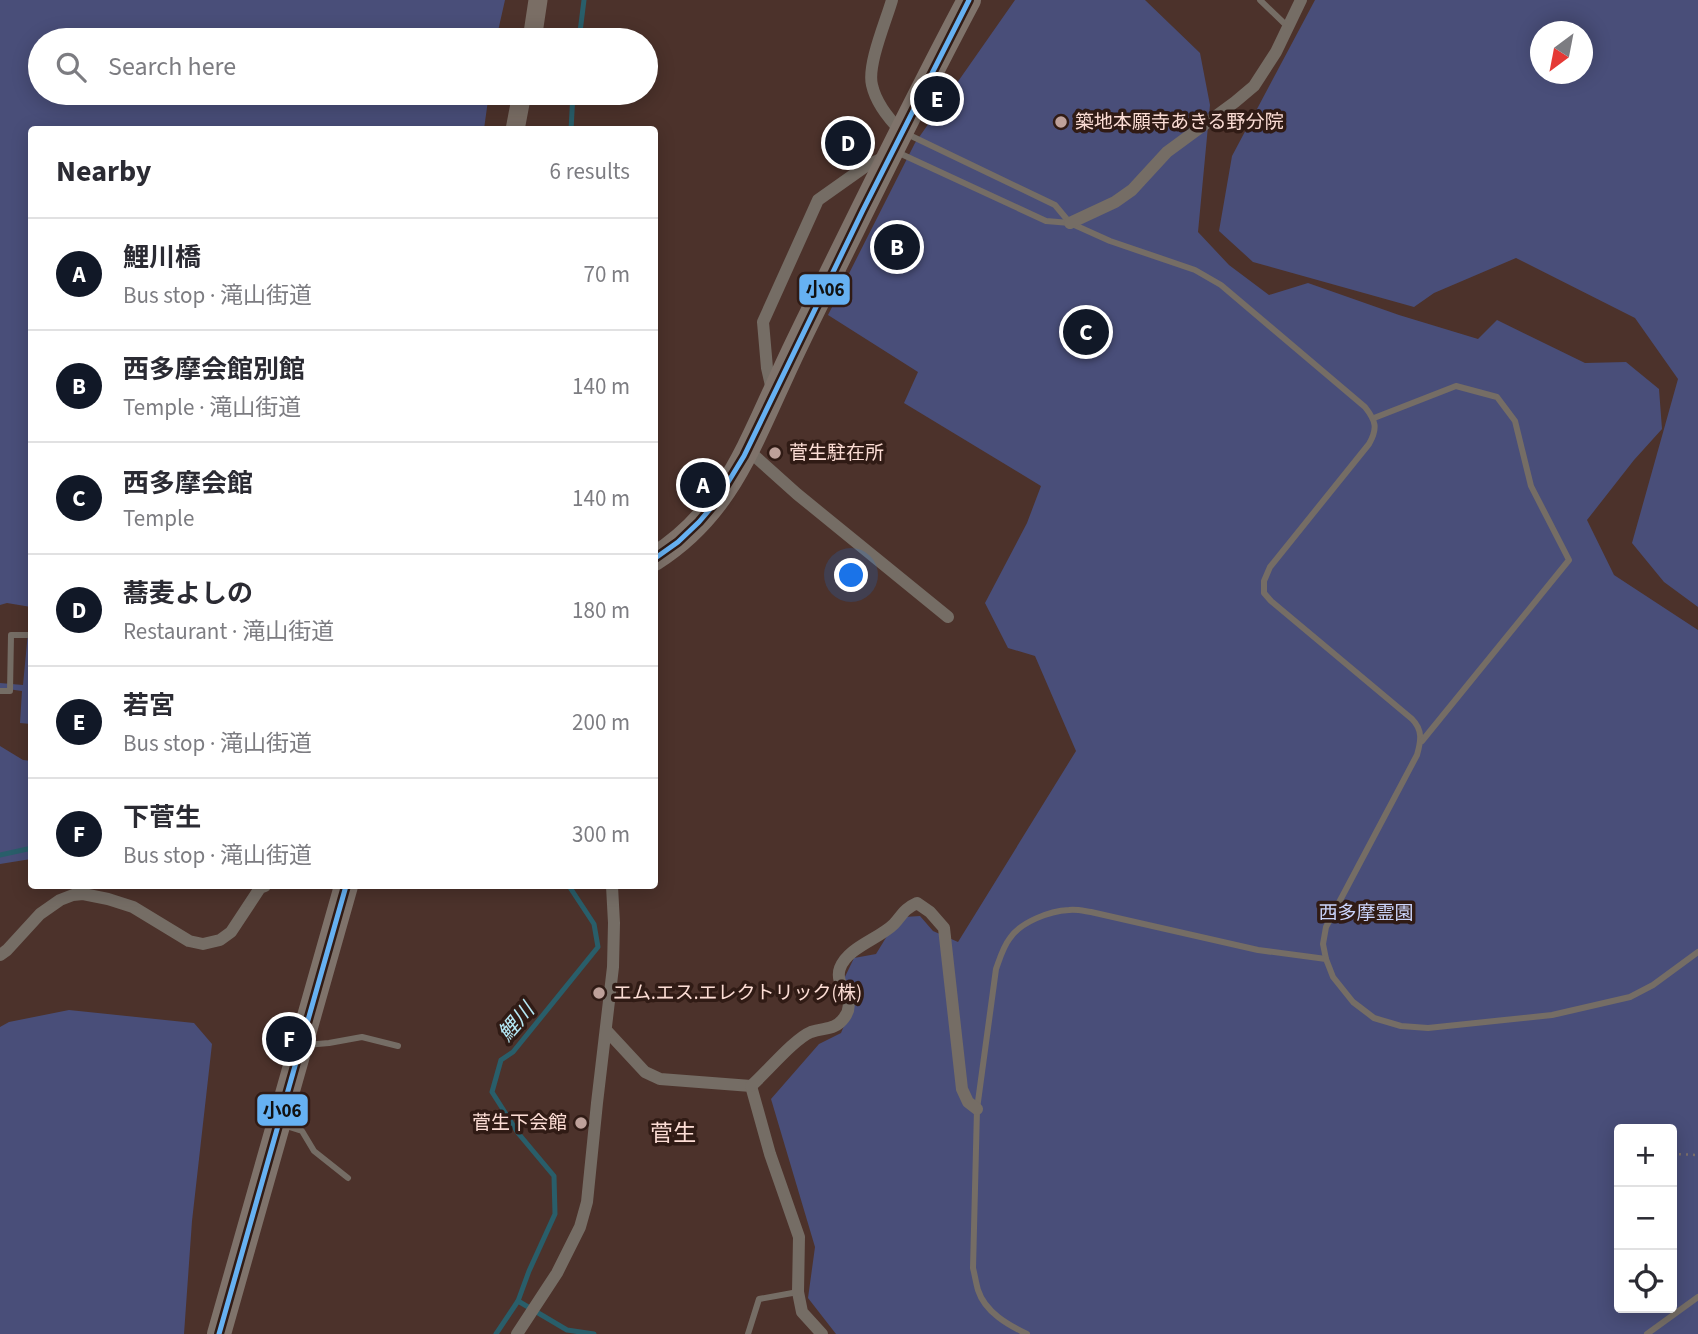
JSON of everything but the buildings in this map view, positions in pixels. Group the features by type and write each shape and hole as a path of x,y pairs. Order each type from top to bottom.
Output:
{"highway":[{"path":"658,556 692,531 716,503 737,471 893,146 968,0"},
{"path":"219,1334 300,1046 339,889"}],"street":[{"path":"534,28 538,0"},
{"path":"773,394 767,368 763,321 818,200 893,146 885,115 872,84 873,63 892,0"},
{"path":"1070,223 1115,202 1132,190 1167,152 1254,86 1276,52 1301,0"},
{"path":"516,126 520,105"},
{"path":"748,450 797,494 947,617"},
{"path":"0,955 40,914 60,900 74,895 108,899 134,907 189,940 203,944 220,940 231,932 259,889"},
{"path":"521,1328 557,1273 580,1227 587,1202 613,967 612,889"},
{"path":"606,1030 645,1072 660,1079 751,1086 800,1039 811,1032 836,1027 846,1016 850,1004 839,980 840,968 851,953 893,925 906,908 917,903 930,912 944,928 962,1089 968,1102 977,1109"},
{"path":"751,1086 799,1237 798,1292 802,1312 822,1334"}],"lane":[{"path":"1260,0 1288,27"},
{"path":"893,146 1055,205 1070,223"},
{"path":"893,146 1046,221 1070,223 1110,241 1195,270 1221,285 1365,407 1374,418 1375,433 1270,567 1264,581 1264,593 1412,719 1418,725 1422,741"},
{"path":"1374,418 1456,386 1497,397 1515,421 1531,486 1569,560 1422,741 1326,928 1323,944 1333,977 1353,1002 1374,1018 1401,1026 1428,1028 1552,1015 1630,998 1653,985 1698,952"},
{"path":"0,691 10,691 11,635 28,635"},
{"path":"1027,1334 1006,1324 990,1310 978,1293 973,1268 977,1109 996,969 1011,935 1039,917 1069,910 1091,912 1258,950 1326,959"},
{"path":"300,1046 362,1037 398,1046"},
{"path":"278,1123 302,1131 314,1151 348,1178"},
{"path":"748,1334 759,1299 798,1292"},
{"path":"1647,1334 1698,1297"}],"path":[{"path":"1677,1154 1698,1155"}],"green space":[{"path":"0,0 505,0 499,28 28,28 28,105 487,105 484,126 28,126 28,606 7,603 0,605"},
{"name":"西多摩霊園","path":"1015,0 1145,0 1200,53 1210,105 1198,232 1229,265 1269,295 1308,283 1478,339 1497,320 1585,363 1626,362 1659,389 1662,429 1587,520 1614,575 1698,630 1698,1334 836,1334 808,1298 815,1247 771,1099 819,1044 841,1033 853,1004 843,981 854,958 876,954 904,917 920,916 933,931 958,942 1076,751 1035,656 1008,648 985,603 1027,523 1041,486 904,403 918,372 828,315 915,143"},
{"path":"1315,0 1698,0 1698,607 1664,582 1632,543 1678,379 1635,318 1516,258 1434,293 1414,307 1253,262 1219,231 1232,156"},
{"path":"28,632 28,724 20,723 22,691 0,688 0,683 23,685"},
{"path":"0,746 28,761 28,859 0,864"},
{"path":"69,1010 194,1023 212,1044 192,1221 184,1334 0,1334 0,1027 9,1022"}],"waterway":[{"name":"鯉川","path":"580,28 584,0"},
{"name":"鯉川","path":"571,126 572,105"},
{"path":"0,855 28,849"},
{"name":"鯉川","path":"496,1334 518,1301 555,1214 554,1176 518,1133 492,1092 501,1060 513,1052 598,947 594,924 571,889"},
{"path":"518,1301 567,1330 594,1334"}],"transit line":[{"name":"小06","path":"658,556 699,522 716,502 744,456 863,210 969,0"},
{"name":"小06","path":"219,1334 345,889"}],"place":[{"name":"若宮","path":"937,99"},
{"name":"築地本願寺あきる野分院","path":"1061,122"},
{"name":"蕎麦よしの","path":"848,143"},
{"name":"西多摩会館別館","path":"897,247"},
{"name":"西多摩会館","path":"1086,332"},
{"name":"菅生駐在所","path":"775,453"},
{"name":"鯉川橋","path":"703,485"},
{"name":"エム.エス.エレクトリック(株)","path":"599,993"},
{"name":"下菅生","path":"289,1039"},
{"name":"菅生下会館","path":"581,1123"}],"district":[{"name":"菅生","path":"673,1133"}]}
